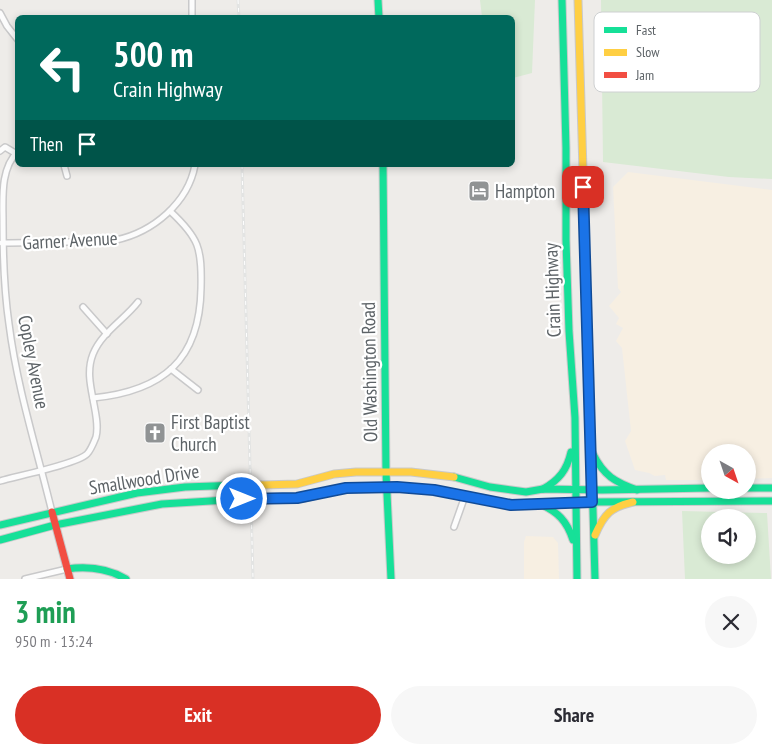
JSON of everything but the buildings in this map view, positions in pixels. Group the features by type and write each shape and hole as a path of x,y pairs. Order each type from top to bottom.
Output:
{"main road":[{"path":"378,0 379,15"},
{"name":"Crain Highway","path":"562,0 568,331 575,432 577,579"},
{"name":"Crain Highway","path":"578,0 595,579"},
{"name":"Old Washington Road","path":"383,167 386,472 391,579"},
{"path":"543,489 556,482 565,473 570,459 575,432"},
{"path":"591,448 599,466 607,476 616,482 637,490"},
{"name":"Smallwood Drive","path":"0,525 155,490 262,484 290,485 334,474 411,472 446,475 507,490 526,492 543,489 701,488"},
{"name":"Smallwood Drive","path":"0,540 56,525 162,504 263,498 305,498 346,488 388,487 434,490 511,505 592,502 772,501"},
{"path":"756,488 772,488"},
{"path":"594,540 600,523 610,510 618,505 633,502"},
{"path":"540,504 556,512 565,520 576,548"},
{"name":"Copley Avenue","path":"52,512 70,579"},
{"path":"67,569 79,567 103,569 116,573 126,579"}],"street":[{"path":"192,0 192,15"},
{"path":"0,13 15,36"},
{"path":"0,151 2,148 8,147 15,151"},
{"name":"Copley Avenue","path":"15,153 6,166 3,180 2,243 6,298 14,355 52,512"},
{"path":"65,167 67,176"},
{"name":"Garner Avenue","path":"2,243 105,242 116,240 146,228 170,211 187,187 194,167"},
{"path":"93,398 134,391 147,385 171,369 194,336 200,309 201,279 198,245 188,228 170,211"},
{"path":"0,481 69,463 88,454 97,431 90,376 91,360 96,348 106,334 138,302"},
{"path":"83,307 106,334"},
{"path":"171,369 198,390"},
{"path":"454,526 464,496"},
{"path":"25,579 67,569"}],"shaded area":[{"path":"628,172 772,190 772,478 756,479 756,444 701,444 701,480 666,480 665,475 655,476 635,470 625,441 631,431 622,348 616,341 623,328 616,324 619,318 609,306 621,292 618,288 613,187"},
{"path":"526,536 553,537 558,543 559,579 524,579 524,542"}],"green space":[{"path":"480,0 535,0 532,73 515,77 515,15 482,15"},
{"path":"601,0 772,0 772,179 729,177 603,162 602,92 760,92 760,12 601,12"},
{"path":"682,511 701,511 701,564 756,564 756,513 767,513 771,579 685,579"}],"railway":[{"path":"238,0 239,15"},
{"path":"242,167 253,579"}],"traffic: fast":[{"path":"378,0 379,15"},
{"path":"562,0 566,148 566,240 569,331 575,418 577,579"},
{"path":"383,167 386,472 391,579"},
{"path":"584,205 595,579"},
{"path":"543,489 562,474 571,452"},
{"path":"593,454 606,473 622,484 637,490"},
{"path":"454,477 490,487 526,492 543,489 701,488"},
{"path":"0,525 137,493 185,487 241,485"},
{"path":"263,499 305,498 346,488 372,487 434,489 511,505 592,502 772,501"},
{"path":"756,488 772,488"},
{"path":"0,540 55,525 162,504 243,499"},
{"path":"243,499 263,499"},
{"path":"540,504 552,510 565,522 573,540"},
{"path":"67,569 97,569 112,572 126,579"}],"traffic: slow":[{"path":"578,0 584,205"},
{"path":"262,485 297,484 334,474 356,472 411,472 454,477"},
{"path":"241,485 262,485"},
{"path":"595,535 609,512 619,506 633,502"}],"traffic: jam":[{"path":"52,512 70,579"}],"place":[{"name":"Hampton","path":"479,191"},
{"name":"First Baptist Church","path":"155,433"}],"route":[{"path":"242,499 305,498 346,488 397,487 434,490 511,505 592,502 583,187"}]}
